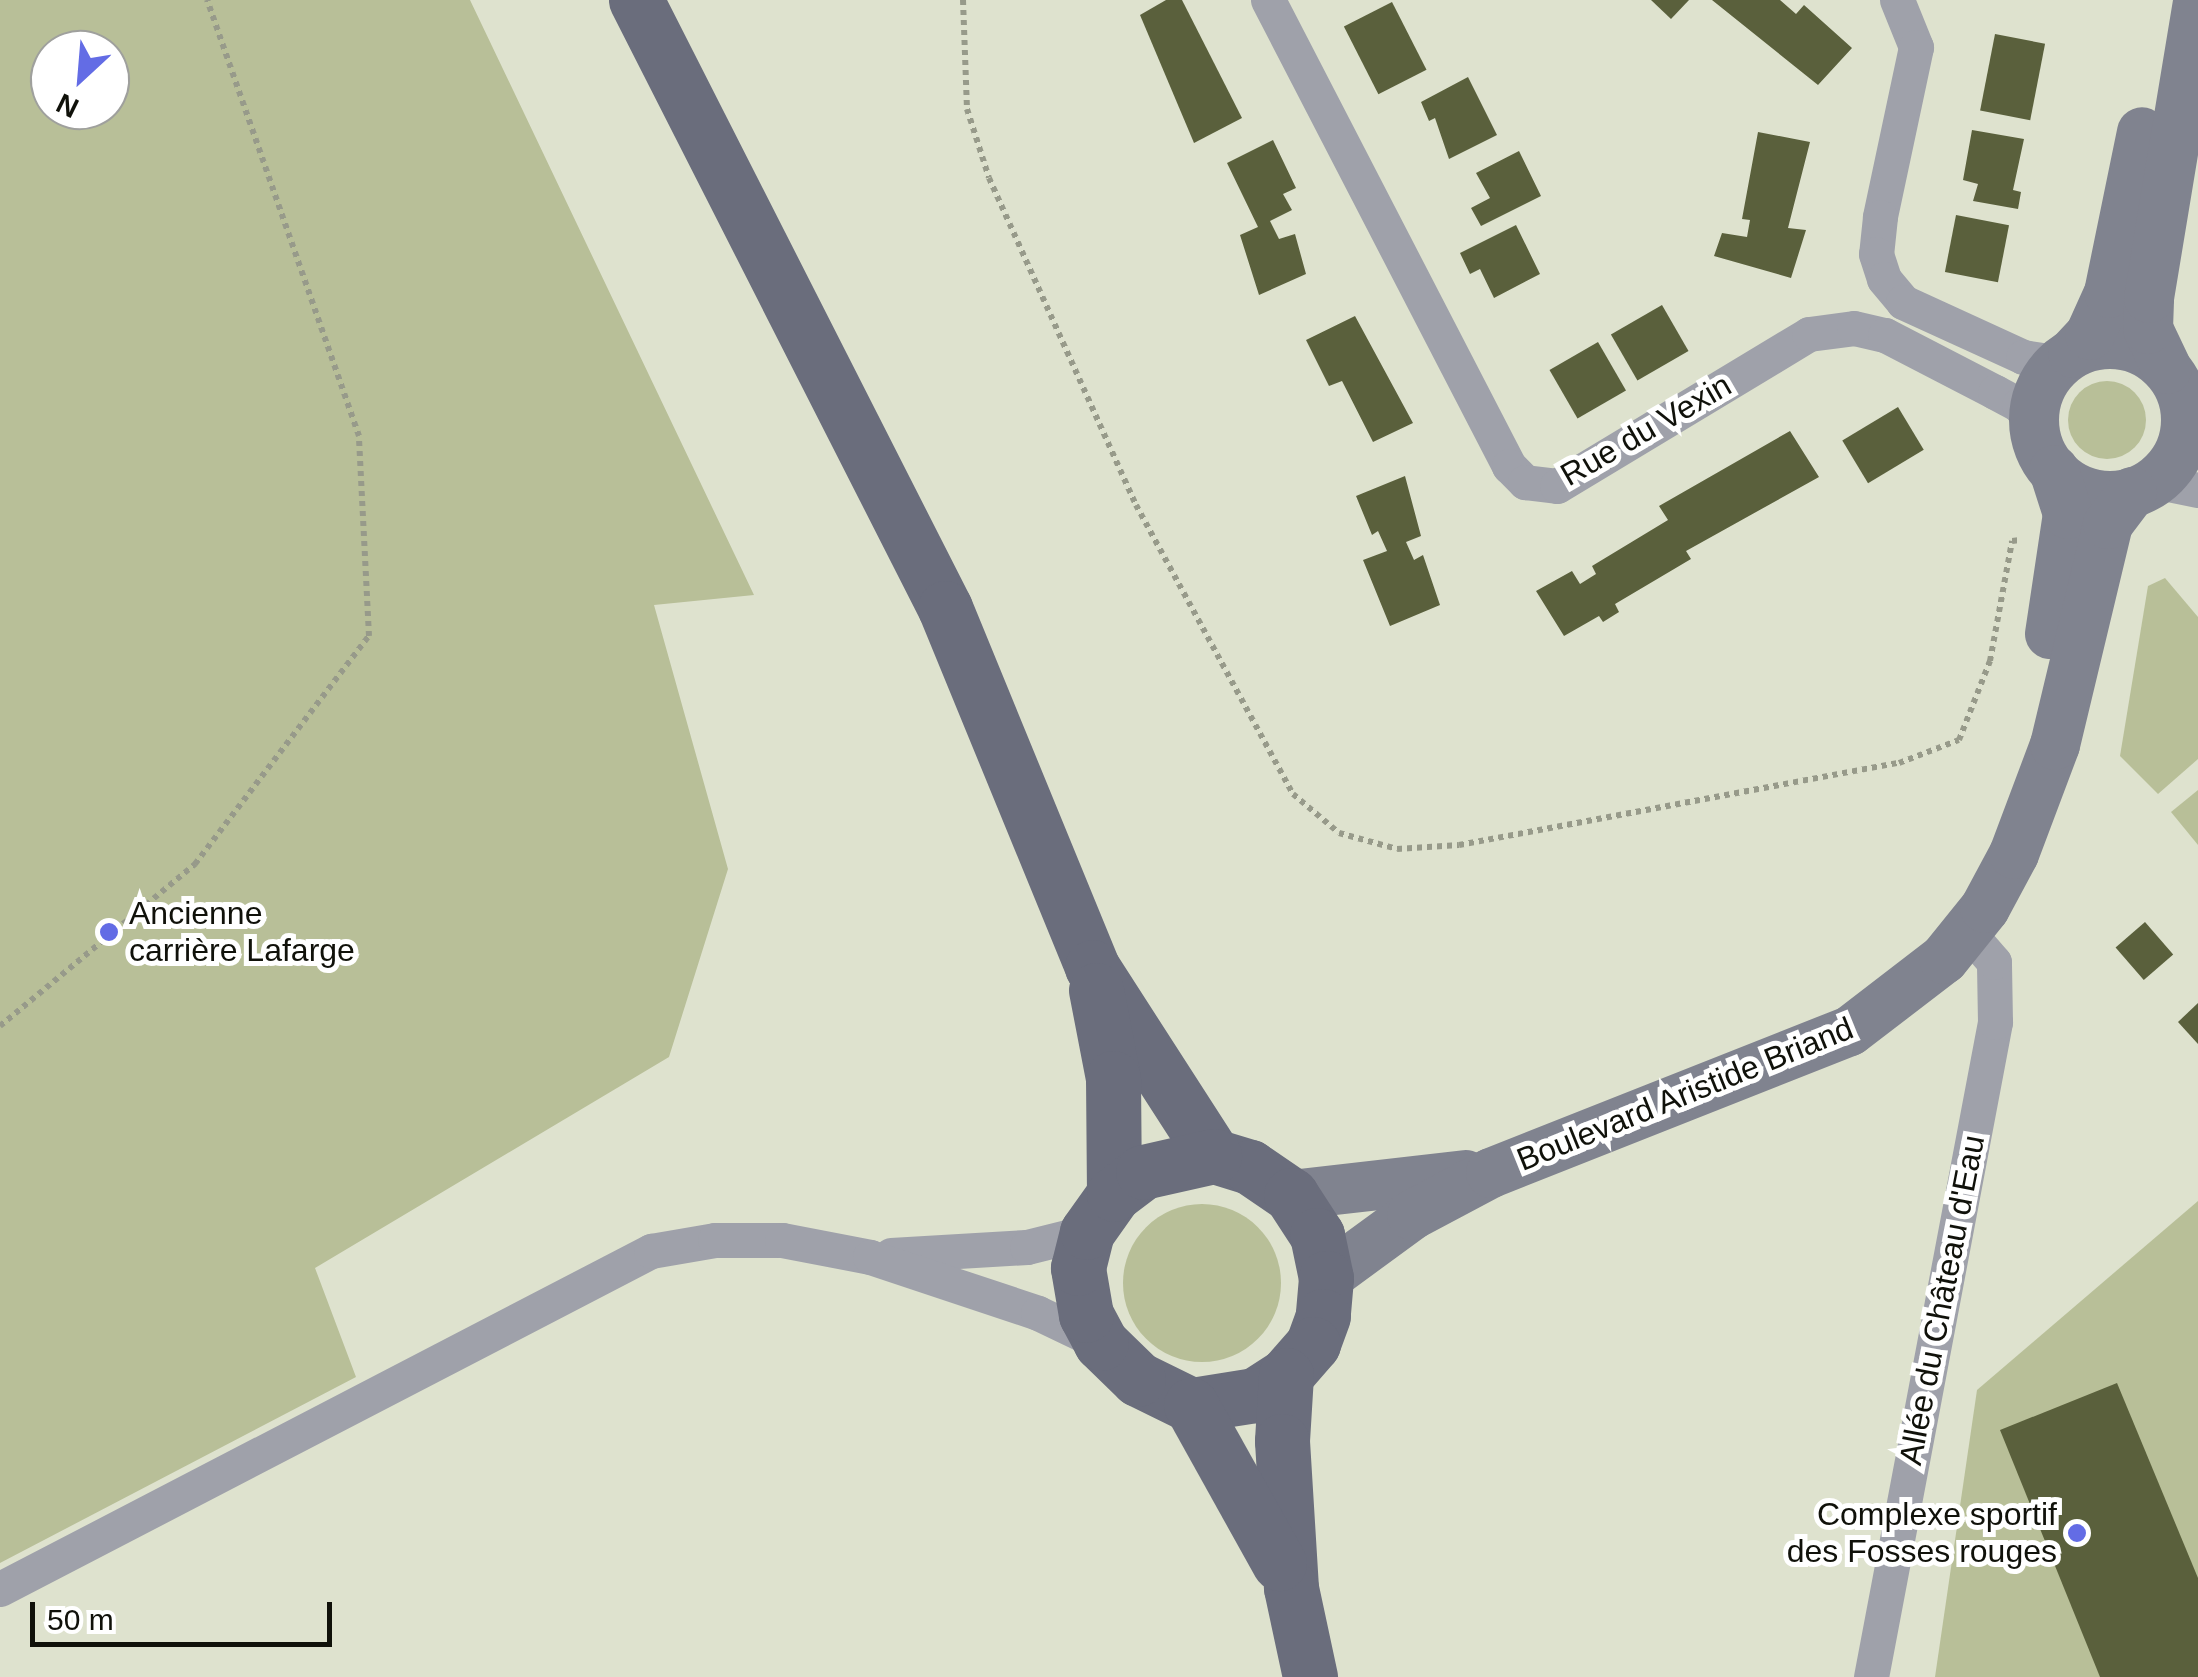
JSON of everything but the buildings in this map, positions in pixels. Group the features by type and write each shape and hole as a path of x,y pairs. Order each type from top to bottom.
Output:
{"main road":[{"path":"636,0 945,608 1092,967 1214,1156"},
{"path":"2170,0 2110,291 2090,335 2040,391 2034,424 2054,470 2098,494 2161,488 2172,464 2192,439 2184,398 2148,329 2149,298 2198,2"},
{"path":"2066,358 2123,344 2167,369"},
{"name":"Boulevard Aristide Briand","path":"2025,827 2065,539 2067,506 2054,470"},
{"name":"Boulevard Aristide Briand","path":"1326,1278 1412,1215 1491,1173 1850,1031 1918,984 1968,932 2025,827 2056,745 2108,524 2161,488"},
{"path":"1092,967 1112,1078 1101,1213 1078,1268 1086,1315 1100,1343 1138,1378 1191,1405 1252,1504 1291,1588"},
{"path":"1101,1213 1143,1172 1214,1156 1250,1166 1291,1195 1317,1235 1326,1278 1313,1344 1286,1375 1255,1394 1191,1405"},
{"name":"Boulevard Aristide Briand","path":"1291,1195 1491,1173"},
{"path":"1286,1375 1282,1441 1291,1588 1310,1677"}],"street":[{"name":"Rue du Vexin","path":"1268,0 1509,466 1525,482 1557,486 1809,334 1854,328 1885,335 2020,405 2034,424"},
{"path":"1897,0 1916,47 1880,217 1876,254 1884,279 1903,302 2022,357 2066,358"},
{"name":"Allée du Château d'Eau","path":"1871,1677 1996,1011 1994,962 1968,932"},
{"path":"870,1257 1027,1248 1101,1213"},
{"path":"0,1589 650,1251 715,1240 782,1240 870,1257 994,1296 1100,1343"}],"path":[{"path":"0,1026 195,864 370,636 359,436 207,0"},
{"path":"963,0 967,109 989,178 1128,486 1292,794 1339,833 1397,849 1459,845 1899,763 1959,740 1990,661 2012,541 2048,535 2065,539"}],"green space":[{"path":"0,0 470,0 754,595 654,605 728,869 669,1057 315,1268 356,1377 0,1563"},
{"path":"2099,381 2115,381 2140,398 2146,420 2140,442 2129,453 2115,459 2099,459 2074,442 2068,428 2068,412 2085,387"},
{"path":"2165,578 2198,617 2198,759 2158,794 2120,756 2148,586"},
{"path":"2198,790 2198,845 2171,812"},
{"name":"Complexe sportif des Fosses rouges","path":"2198,1201 2198,1677 1935,1677 1977,1390"},
{"path":"1202,1204 1232,1210 1258,1227 1275,1253 1281,1283 1275,1313 1258,1339 1232,1356 1202,1362 1172,1356 1146,1339 1129,1313 1123,1283 1129,1253 1146,1227 1172,1210"}],"place":[{"name":"Ancienne carrière Lafarge","path":"109,932"},
{"name":"Complexe sportif des Fosses rouges","path":"2077,1533"}]}
